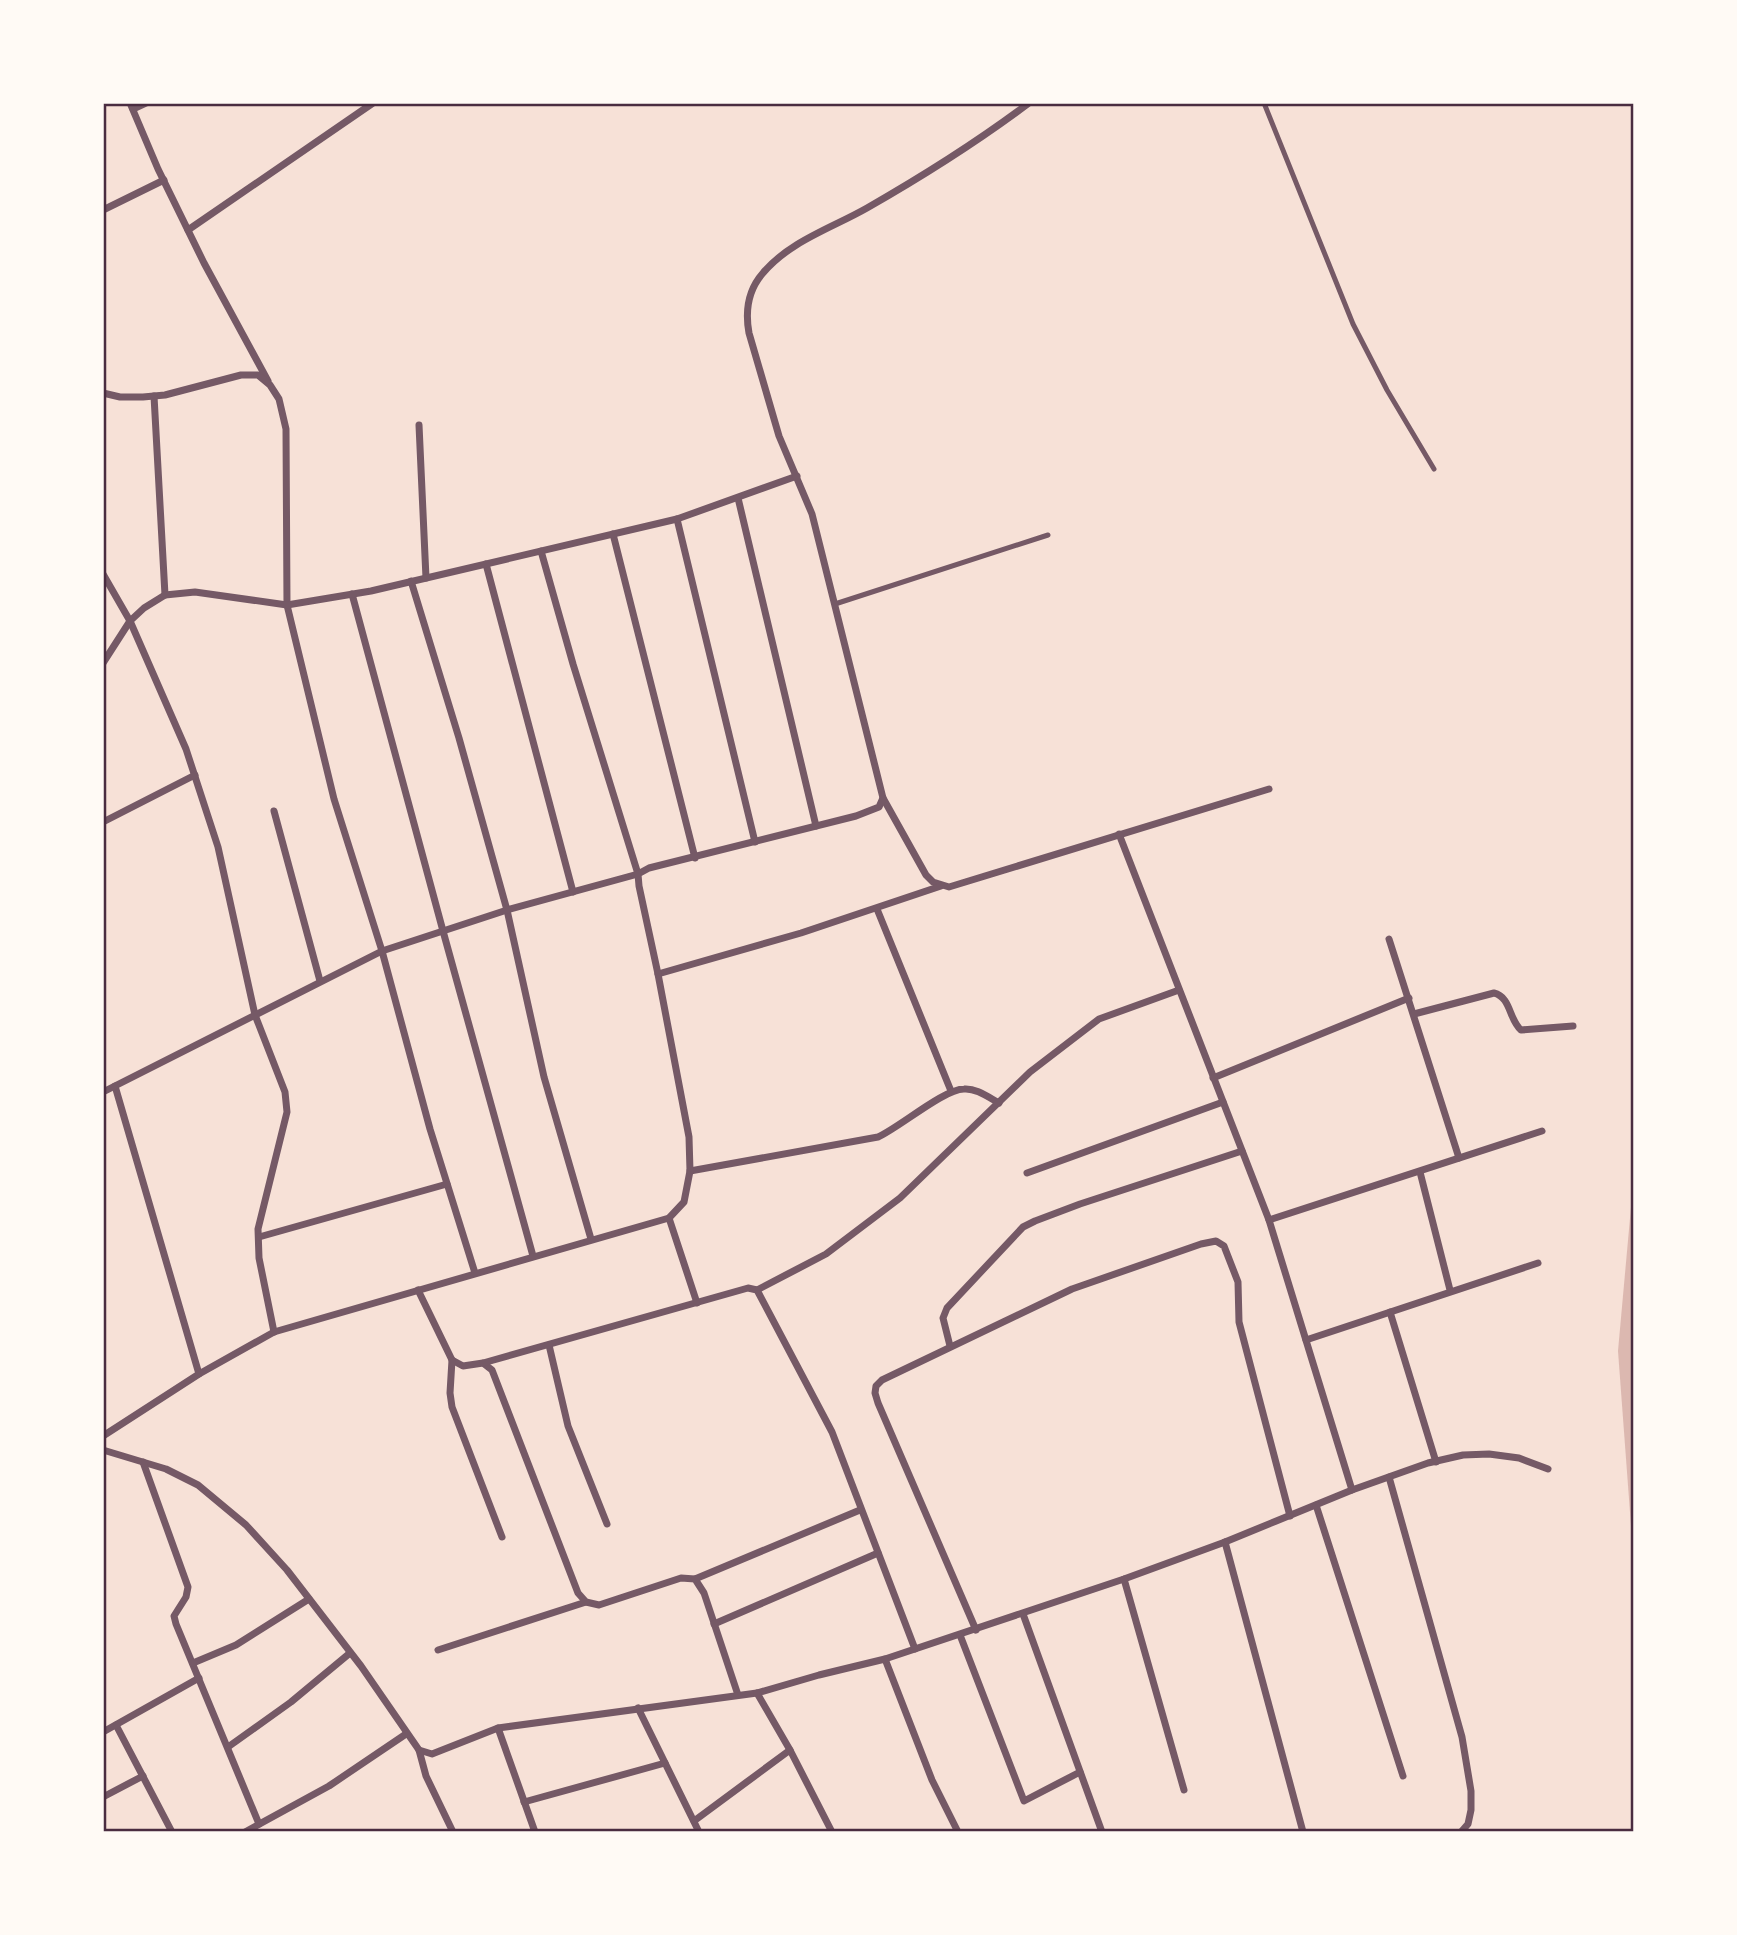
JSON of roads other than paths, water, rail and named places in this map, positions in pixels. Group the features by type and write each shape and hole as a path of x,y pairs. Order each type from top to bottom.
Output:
{"street":[{"path":"146,103 131,106 188,230 279,400 286,429 288,605 334,799 382,951 447,1184 475,1273"},
{"path":"188,230 373,103"},
{"path":"1029,103 942,163 850,218 793,246 763,273 753,288 746,319 779,436 812,514 883,799 921,868 933,882 949,887 1269,789"},
{"path":"103,210 164,180"},
{"path":"103,393 120,397 154,396 241,375 258,375 270,385"},
{"path":"154,396 165,595"},
{"path":"419,425 426,578"},
{"path":"103,663 130,621 165,595 195,593 288,605 352,594 677,519 797,476"},
{"path":"738,498 816,826"},
{"path":"677,519 755,842"},
{"path":"613,534 695,858"},
{"path":"103,1436 200,1374 274,1332 669,1218 684,1202 690,1171 689,1137 638,874 541,551"},
{"path":"486,564 573,892"},
{"path":"103,573 130,621 186,749 218,847 255,1015 285,1092 287,1102 260,1214 260,1258 274,1332"},
{"path":"411,581 459,738 507,910 544,1077 591,1239"},
{"path":"352,594 533,1256"},
{"path":"103,822 195,775"},
{"path":"103,1092 382,951 507,910 638,874 649,868 856,816 879,807 883,799"},
{"path":"274,811 320,981"},
{"path":"1119,834 1269,1220 1352,1490"},
{"path":"658,974 877,909 941,886"},
{"path":"877,909 951,1091"},
{"path":"1389,939 1459,1158"},
{"path":"452,1360 463,1366 483,1363 748,1289 757,1290 826,1254 901,1198 1030,1072 1099,1019 1179,990"},
{"path":"1415,1014 1494,993 1504,999 1514,1023 1521,1030 1573,1026"},
{"path":"1213,1078 1409,998"},
{"path":"115,1086 200,1374"},
{"path":"690,1171 878,1137 895,1129 951,1091 965,1088 977,1091 999,1103"},
{"path":"1027,1173 1223,1102"},
{"path":"1269,1220 1542,1131"},
{"path":"950,1346 943,1318 947,1307 1023,1227 1080,1204 1242,1152"},
{"path":"1420,1172 1450,1290"},
{"path":"259,1237 447,1184"},
{"path":"669,1218 697,1303"},
{"path":"976,1629 875,1393 876,1386 882,1380 950,1346 1072,1289 1201,1244 1216,1241 1224,1246 1238,1282 1239,1322 1290,1516"},
{"path":"1306,1340 1538,1263"},
{"path":"418,1290 452,1360 450,1393 453,1407 502,1537"},
{"path":"757,1290 822,1411 915,1649"},
{"path":"1390,1312 1436,1462"},
{"path":"549,1345 568,1426 607,1524"},
{"path":"483,1363 492,1370 578,1593 586,1602"},
{"path":"103,1450 166,1469 198,1485 246,1525 288,1570 419,1750 425,1776 453,1832"},
{"path":"419,1750 432,1754 498,1728 757,1693 885,1659 1124,1579 1225,1542 1352,1490 1463,1455 1489,1454 1518,1458 1549,1469"},
{"path":"143,1462 188,1587 186,1597 174,1616 259,1824"},
{"path":"1389,1477 1462,1737 1471,1791 1471,1810 1468,1824 1461,1832"},
{"path":"1316,1505 1403,1776"},
{"path":"438,1650 586,1602 599,1605 681,1578 695,1579 860,1510"},
{"path":"1225,1542 1303,1832"},
{"path":"714,1624 878,1553"},
{"path":"695,1579 704,1593 738,1695"},
{"path":"1124,1579 1184,1790"},
{"path":"193,1663 236,1645 309,1599"},
{"path":"1023,1614 1102,1832"},
{"path":"960,1635 1024,1801 1080,1772"},
{"path":"228,1746 291,1702 350,1653"},
{"path":"885,1659 932,1780 958,1832"},
{"path":"103,1732 199,1678"},
{"path":"757,1693 832,1832"},
{"path":"638,1708 699,1832"},
{"path":"116,1725 172,1832"},
{"path":"498,1728 535,1832"},
{"path":"245,1832 329,1786 406,1734"},
{"path":"694,1821 790,1750"},
{"path":"524,1802 665,1763"},
{"path":"103,1797 143,1776"}],"lane":[{"path":"1264,103 1353,324 1387,390 1434,469"},
{"path":"835,604 1048,535"}]}
